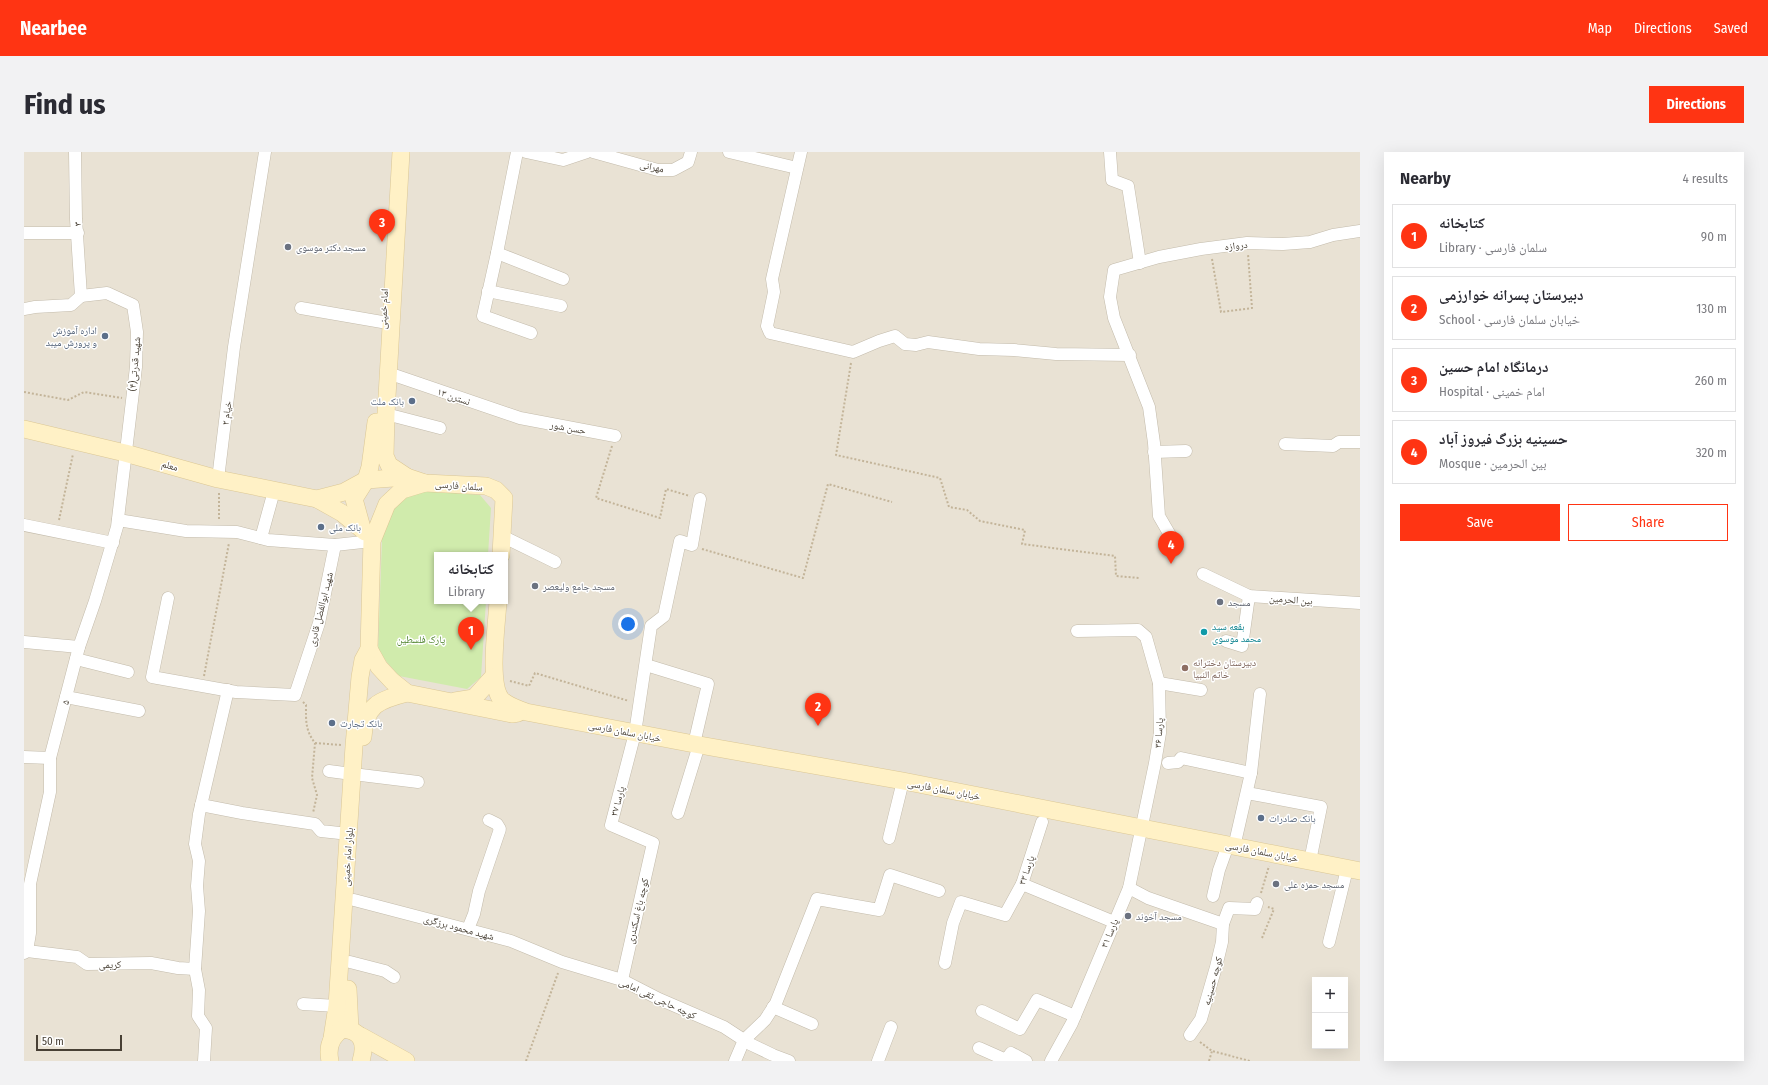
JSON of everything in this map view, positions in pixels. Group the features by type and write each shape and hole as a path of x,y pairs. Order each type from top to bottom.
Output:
{"main road":[{"name":"امام خمینی","path":"368,473 376,423 392,152"},
{"name":"امام خمینی","path":"401,152 388,373 385,456 389,465 407,477"},
{"name":"معلم","path":"24,429 125,453 218,479 316,499"},
{"path":"368,473 354,499 367,535 369,649 379,667 392,681 407,693 512,714 526,712"},
{"path":"316,499 344,492 368,473 407,477 425,483"},
{"path":"367,535 387,504 402,490 425,483"},
{"name":"سلمان فارسی","path":"425,483 486,486 496,490 504,498 501,552"},
{"path":"316,499 342,513 367,535"},
{"path":"498,604 494,677 498,693 502,700 526,712"},
{"name":"بلوار امام خمینی","path":"361,1061 363,1046 355,1033 348,1001 354,900 356,774 354,746 360,677 363,660 369,649"},
{"path":"449,702 474,698 494,677"},
{"name":"بلوار امام خمینی","path":"330,1061 330,1046 337,1006 349,834 364,723 375,704 383,699 407,693"},
{"name":"خیابان سلمان فارسی","path":"526,712 903,781 1354,870"},
{"path":"332,1038 336,1033 344,1029 355,1033 402,1059"},
{"path":"377,1061 402,1059"}],"street":[{"name":"۳","path":"75,152 81,296"},
{"name":"خیام ۲","path":"218,479 234,347 264,152"},
{"path":"518,152 483,316 531,333"},
{"path":"526,152 563,156 587,152"},
{"name":"مهرانی","path":"593,152 658,170 672,170 689,157"},
{"path":"729,152 797,168"},
{"path":"801,152 772,279 774,292 768,326 770,333 852,352 895,336 905,344 916,345 928,342 979,349 1014,350 1056,354 1130,355 1149,407 1154,452 1158,516 1170,535"},
{"path":"1110,152 1112,180 1128,186 1140,263"},
{"name":"دروازه","path":"1130,355 1114,318 1110,297 1114,270 1158,257 1210,248 1247,243 1283,244 1310,242 1333,235 1360,231"},
{"path":"24,233 78,233"},
{"path":"497,253 563,279"},
{"path":"488,291 561,306"},
{"name":"شهید قدرتی(۴)","path":"81,296 107,292 133,305 137,332 136,367 125,453"},
{"path":"24,309 71,305 81,296"},
{"path":"301,308 382,322"},
{"name":"نسترن ۱۳","path":"388,373 520,418"},
{"path":"386,414 440,428"},
{"name":"حسن شور","path":"520,418 615,436"},
{"path":"1286,444 1333,446 1339,442 1360,442"},
{"path":"1154,452 1186,451"},
{"name":"۵","path":"26,952 30,933 30,884 50,792 50,758 77,653 113,543 118,520 125,453"},
{"path":"261,538 274,491"},
{"path":"635,733 651,626 664,616 680,541 692,545 700,499"},
{"path":"118,520 186,531 237,532 268,540 335,545 367,535"},
{"path":"24,525 113,543"},
{"path":"502,536 555,562"},
{"name":"شهید ابوالفضل قادری","path":"295,695 319,623 335,545"},
{"name":"بین الحرمین","path":"1203,574 1249,596 1360,603"},
{"path":"1226,641 1242,646 1249,596"},
{"path":"168,598 152,677 228,690 295,695"},
{"name":"پارسا ۳۶","path":"1077,631 1138,630 1146,638 1159,683 1160,733 1142,828"},
{"path":"24,642 77,653 128,672"},
{"path":"646,665 708,684 696,744 678,813"},
{"path":"1159,683 1201,690"},
{"path":"204,1061 206,1028 198,1016 199,990 195,969 199,911 197,886 199,861 195,844 201,805 228,690"},
{"path":"1213,896 1219,870 1231,846 1247,793 1251,772 1260,694"},
{"path":"66,697 139,711"},
{"name":"پارسا ۳۷","path":"635,733 611,825 653,843"},
{"path":"24,757 50,758"},
{"path":"1168,763 1178,762 1181,758 1251,772"},
{"path":"329,771 418,782"},
{"path":"889,838 903,781"},
{"path":"1247,793 1321,807 1310,861"},
{"path":"201,805 315,824 321,831 349,834"},
{"path":"468,929 500,829 497,824 489,820"},
{"name":"پارسا ۳۳","path":"945,963 953,923 962,902 1006,915 1022,884 1042,822"},
{"name":"پارسا ۳۱","path":"1050,1061 1075,1016 1129,888 1142,828"},
{"name":"کوچه باغ اسکندری","path":"622,980 653,843"},
{"path":"1328,942 1354,870"},
{"path":"735,1061 747,1042 774,1007 816,899 879,910 890,874 939,891"},
{"path":"1022,884 1114,922"},
{"path":"1129,888 1148,898 1223,924 1229,908 1255,909 1257,903"},
{"name":"شهید محمود برزگری","path":"354,900 511,941 562,962"},
{"name":"کوچه حسینیه","path":"1190,1035 1201,1020 1209,995 1222,942 1223,924"},
{"name":"کریمی","path":"26,952 77,957 87,964 151,963 178,968 195,969"},
{"path":"350,962 385,971 394,976"},
{"name":"کوچه حاجی تقی امامی","path":"562,962 622,980 666,1002 724,1027 747,1042 789,1061"},
{"path":"982,1012 1020,1029 1037,1000 1075,1016"},
{"path":"303,1004 337,1006"},
{"path":"774,1007 812,1024"},
{"path":"878,1061 890,1027"},
{"path":"979,1048 1006,1060 1011,1054 1026,1061"}],"path":[{"path":"1210,248 1221,312 1252,308 1247,243"},
{"path":"852,352 836,455 940,478 949,507 968,510 980,521 1025,530 1022,544 1115,556 1116,576 1140,578"},
{"path":"24,392 68,400 84,392 131,399"},
{"path":"615,436 596,498 660,518 666,489 700,499"},
{"path":"57,531 75,441"},
{"path":"202,685 225,532 218,479"},
{"path":"692,545 802,578 828,484 892,502"},
{"path":"494,677 529,686 535,673 640,704"},
{"path":"295,695 306,705 308,734 315,743 312,778 317,795 312,820 315,824"},
{"path":"315,743 354,746"},
{"path":"526,1061 562,962"},
{"path":"1190,1035 1212,1051 1250,1061"},
{"path":"1209,1061 1212,1051"}],"shaded area":[{"path":"24,152 1360,152 1360,1061 24,1061"}],"green space":[{"name":"پارک فلسطین","path":"407,489 480,495 491,508 488,552 434,552 434,604 486,604 481,677 467,689 399,676 378,652 382,539 391,505"}],"place":[{"name":"درمانگاه امام حسین","path":"382,242"},
{"name":"مسجد دکتر موسوی","path":"288,247"},
{"name":"اداره آموزش و پرورش میبد","path":"105,336"},
{"name":"بانک ملت","path":"412,401"},
{"name":"بانک ملی","path":"321,527"},
{"name":"حسینیه بزرگ فیروز آباد","path":"1171,564"},
{"name":"مسجد جامع ولیعصر","path":"535,586"},
{"name":"مسجد","path":"1220,602"},
{"name":"بقعه سید محمد موسوی","path":"1204,632"},
{"name":"کتابخانه","path":"471,650"},
{"name":"دبیرستان دخترانه خاتم النبیا","path":"1185,668"},
{"name":"بانک تجارت","path":"332,723"},
{"name":"دبیرستان پسرانه خوارزمی","path":"818,726"},
{"name":"بانک صادرات","path":"1261,818"},
{"name":"مسجد حمزه علی","path":"1276,884"},
{"name":"مسجد آخوند","path":"1128,916"}]}
